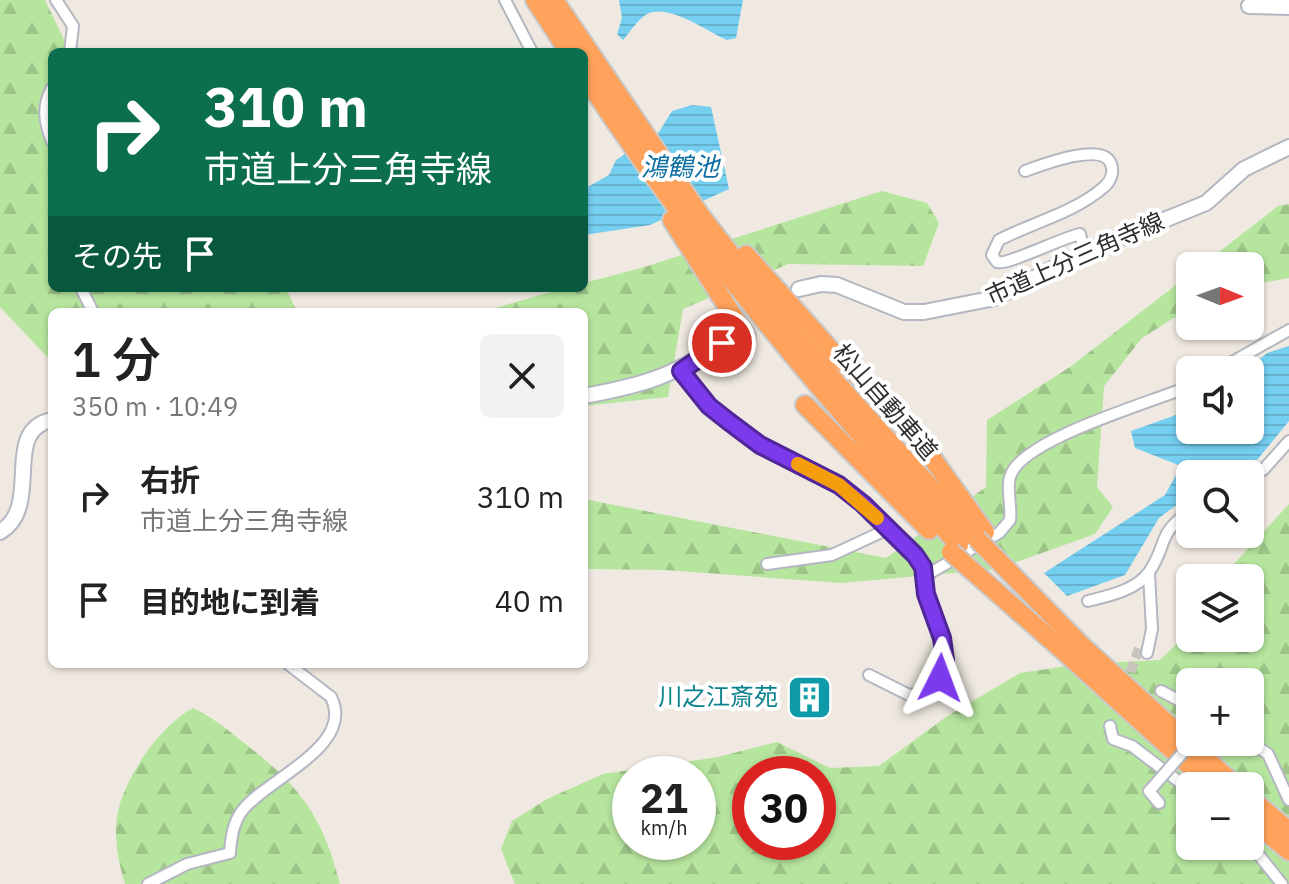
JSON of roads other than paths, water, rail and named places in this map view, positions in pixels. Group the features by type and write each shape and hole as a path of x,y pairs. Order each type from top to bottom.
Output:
{"highway":[{"path":"535,0 566,48"},
{"path":"554,0 582,48"},
{"path":"588,58 632,132 692,218 746,336"},
{"path":"588,80 632,132 692,218 858,376"},
{"name":"松山自動車道","path":"692,218 779,341 968,542"},
{"path":"805,405 968,542 1079,648 1199,772"},
{"path":"932,458 968,542 1079,648 1220,772"},
{"path":"1264,810 1289,831"},
{"path":"1264,830 1289,851"}],"street":[{"path":"56,0 73,26 70,48"},
{"path":"505,0 530,48"},
{"path":"1249,6 1289,7"},
{"path":"48,98 44,108 48,132"},
{"name":"市道上分三角寺線","path":"799,289 821,284 837,285 904,312 924,312 995,298 1085,252 1206,203 1244,169 1289,147"},
{"path":"1025,171 1093,153 1105,155 1111,164 1112,175 1106,185 1053,218 999,240 992,255 997,262 1011,263 1045,244 1080,234 1085,252"},
{"path":"1243,356 1289,330"},
{"path":"588,395 640,386 681,371 722,343"},
{"path":"681,371 709,406 728,421 760,445 839,485 915,555 925,576 926,594 942,638 945,660 940,678 920,694 909,695 869,675"},
{"path":"925,576 999,533 1010,520 1008,479 1015,467 1032,452 1058,437 1176,391"},
{"path":"0,532 16,519 20,508 22,444 33,427 48,421"},
{"path":"1264,469 1289,441"},
{"path":"1143,650 1152,629 1149,574 1168,527 1176,521"},
{"path":"767,564 832,555 888,529"},
{"path":"1088,601 1120,593 1149,574"},
{"path":"148,884 187,864 230,853 231,835 240,813 254,798 315,751 332,733 336,721 331,697 293,668"},
{"path":"1161,691 1176,699"},
{"path":"1110,726 1113,739 1132,746 1176,779"},
{"path":"1264,751 1289,800"},
{"path":"1159,803 1149,791 1180,756"},
{"path":"1263,860 1282,884"}],"water":[{"path":"619,0 743,0 736,38 727,40 674,14 653,12 635,24 623,40 617,34 622,18"},
{"name":"鴻鶴池","path":"692,105 711,107 729,189 650,225 588,234 588,187 609,175 616,160 659,132 672,111"},
{"path":"1289,346 1289,421 1257,460 1176,460 1176,464 1135,448 1131,431 1176,415 1176,444 1264,444 1263,356"},
{"path":"1176,475 1176,505 1159,518 1125,575 1067,596 1044,573 1165,495"}],"tunnel":[{"path":"722,343 769,310"},
{"path":"1125,686 1140,646"}],"place":[{"name":"川之江斎苑","path":"809,697"}]}
